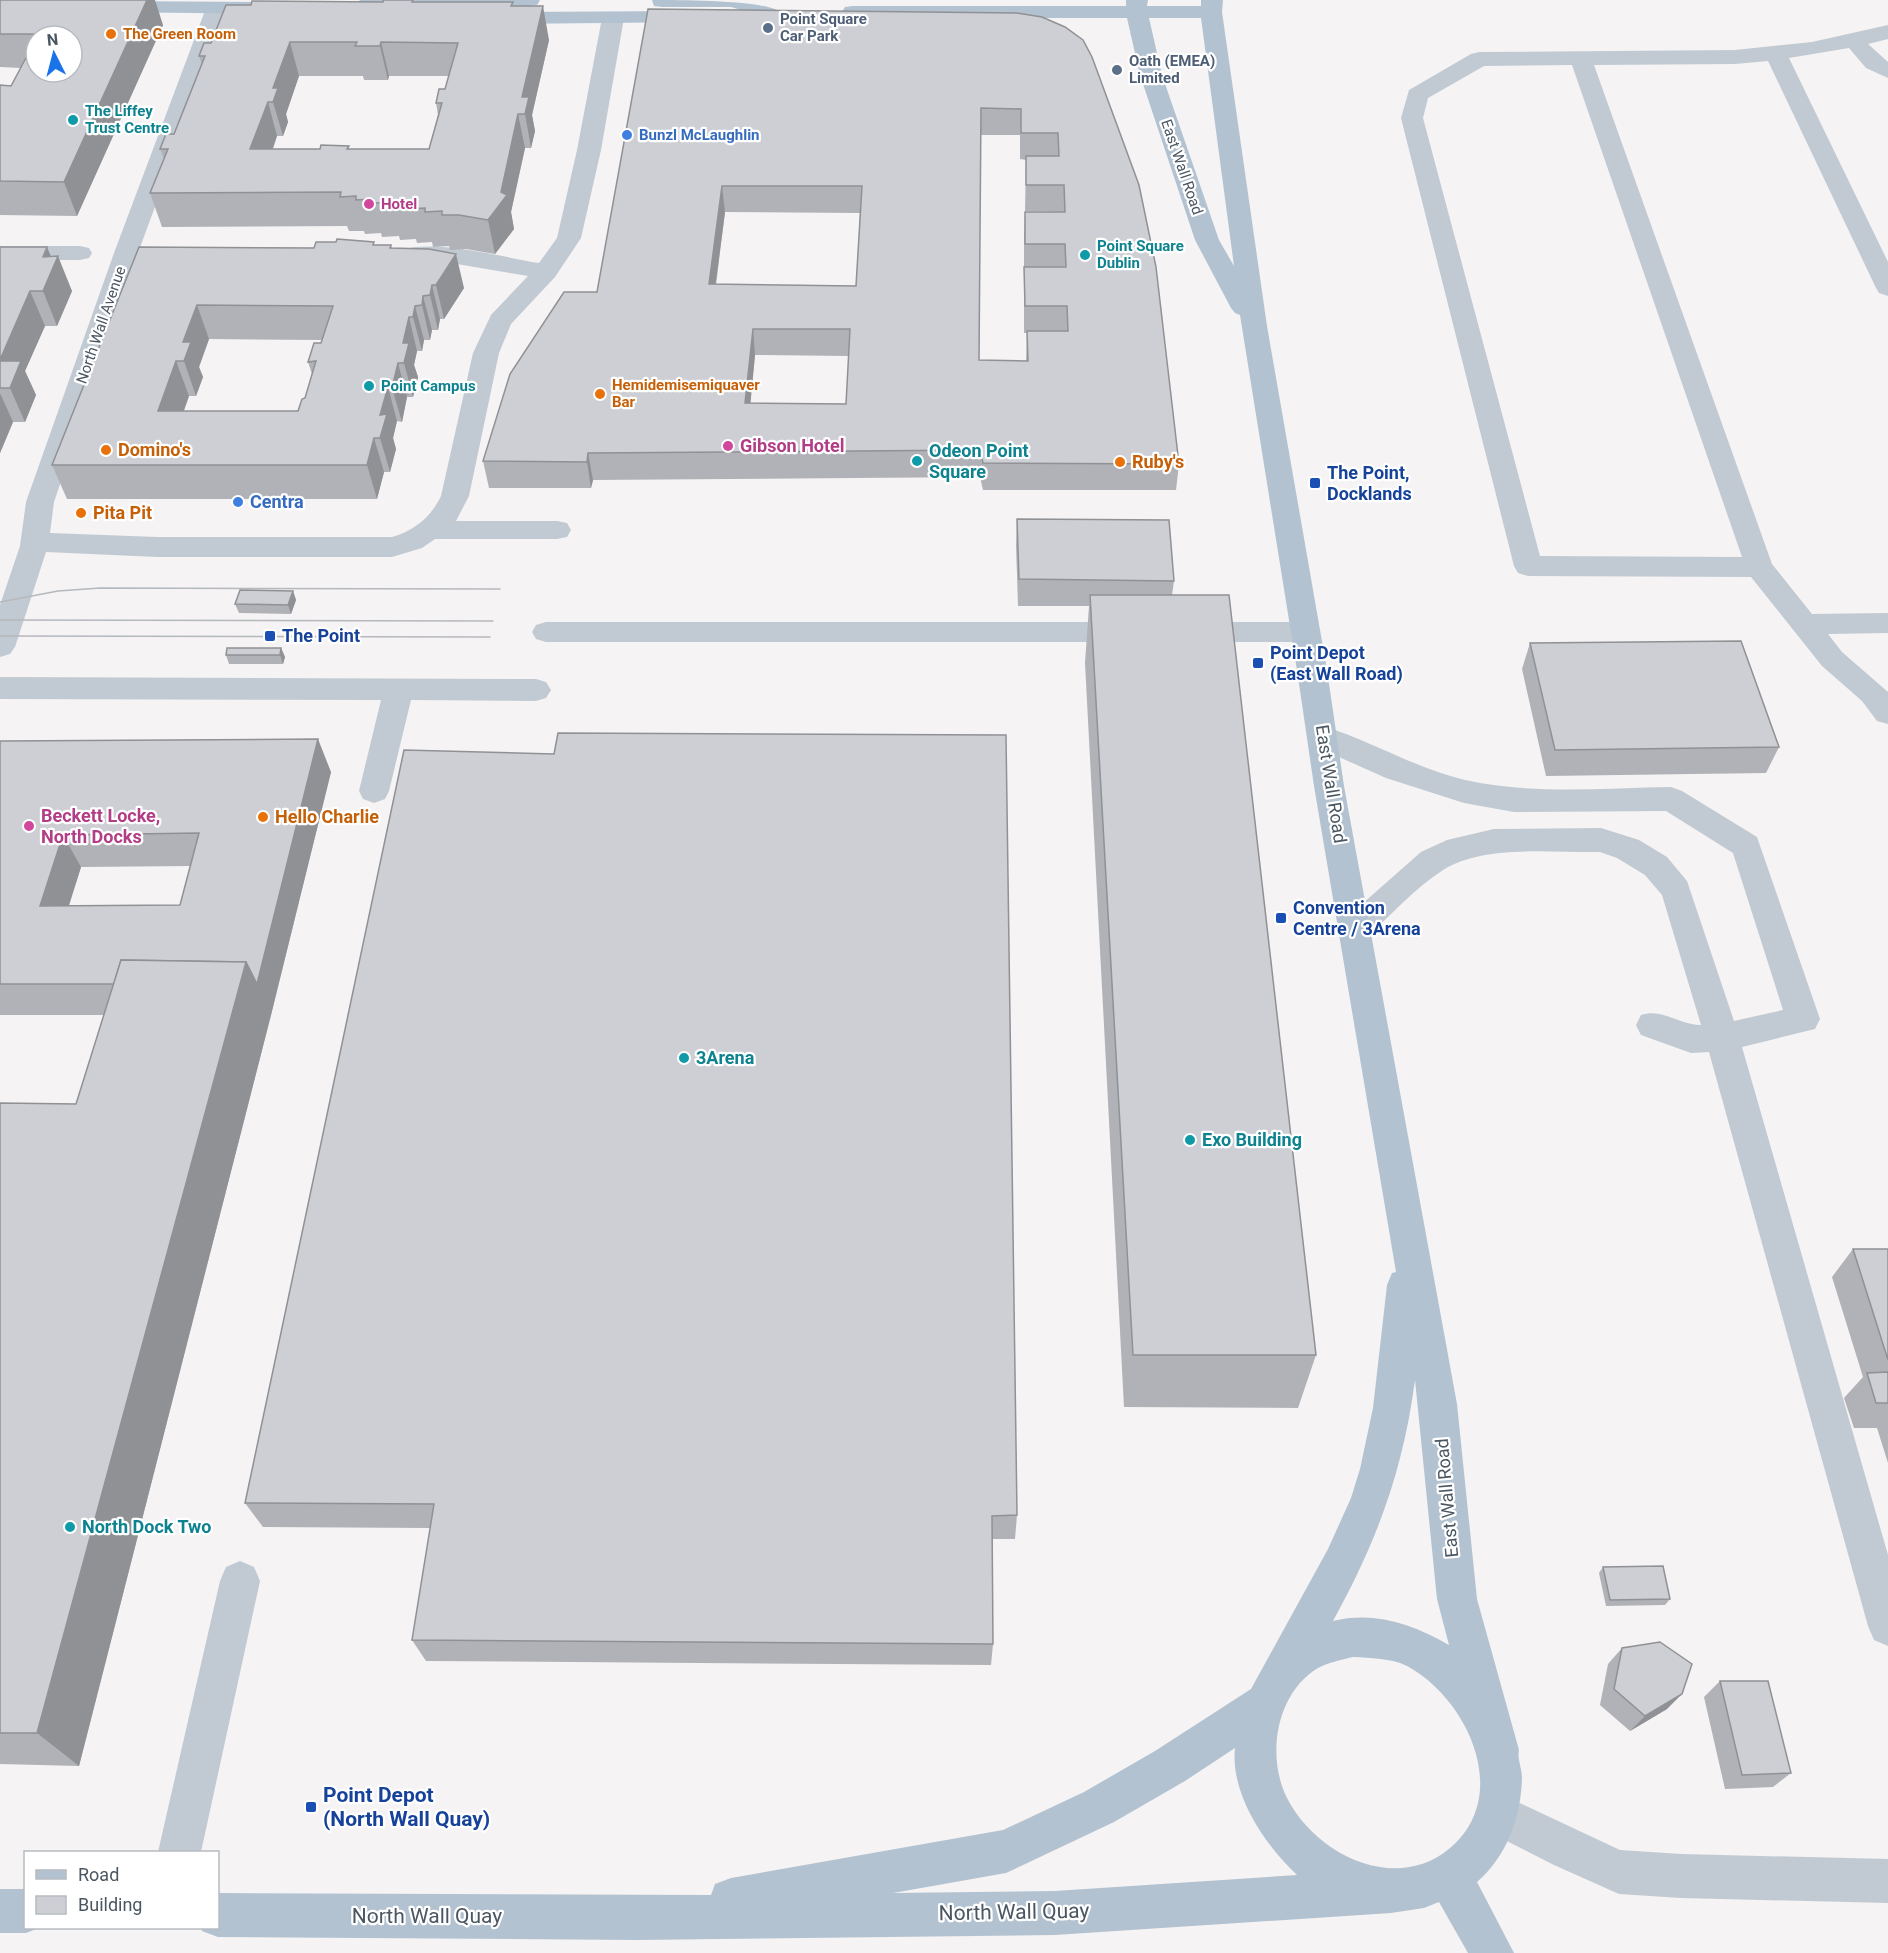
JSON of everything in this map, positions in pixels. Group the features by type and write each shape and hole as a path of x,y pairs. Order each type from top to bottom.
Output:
{"main road":[{"path":"768,20 732,1 401,1 347,9 396,19 731,17 768,20 792,12"},
{"path":"828,12 1136,5 1211,6"},
{"name":"East Wall Road","path":"1136,5 1151,75 1207,240 1254,326"},
{"name":"East Wall Road","path":"1211,6 1254,326 1306,632 1329,786 1356,928 1438,1404 1457,1599 1498,1750"},
{"path":"94,8 286,8"},
{"name":"East Wall Road","path":"1269,1692 1360,1526 1375,1479 1395,1395 1409,1242"},
{"name":"North Wall Quay","path":"636,1918 1006,1851 1099,1807 1170,1766 1269,1692 1298,1658 1324,1643 1353,1637 1385,1639 1416,1648 1444,1666 1468,1690 1487,1718 1498,1750"},
{"path":"1269,1692 1255,1735 1256,1767 1264,1799 1280,1829 1302,1854 1329,1874 1360,1886 1391,1891 1421,1888 1449,1876 1470,1859 1486,1838 1496,1813 1501,1782 1498,1750"},
{"path":"1449,1876 1492,1953"},
{"name":"North Wall Quay","path":"219,1915 636,1918 1055,1913 1391,1891"},
{"path":"0,1911 24,1911"}],"street":[{"name":"North Wall Avenue","path":"0,646 34,542 40,502 138,253 218,8"},
{"path":"34,542 157,547 392,547 412,541 430,530 446,514 455,496 486,353 500,321 546,272 569,238 589,150 614,18"},
{"path":"1759,567 1528,566 1412,118 1417,95 1479,59 1735,57 1776,54 1854,41 1888,32"},
{"path":"1854,41 1888,44"},
{"path":"1854,41 1874,63 1888,71"},
{"path":"1776,54 1888,288"},
{"path":"1581,58 1759,567 1832,659 1872,693 1888,713"},
{"path":"0,253 80,253"},
{"path":"392,254 439,254 546,272"},
{"path":"430,530 557,530"},
{"path":"1802,624 1888,623"},
{"path":"546,632 1306,632"},
{"path":"0,688 536,690"},
{"path":"374,791 399,689"},
{"path":"1323,737 1397,770 1474,793 1514,800 1671,798 1746,846 1803,1019 1722,1038 1691,1039 1653,1025"},
{"path":"1356,928 1408,879 1432,861 1458,849 1494,841 1601,840 1628,849 1656,866 1676,890 1722,1038 1888,1626"},
{"path":"178,1851 240,1581"},
{"path":"1496,1813 1619,1872 1681,1876 1888,1881"}],"building":[{"path":"0,0 147,0 64,182 0,181 0,85 11,86 24,62 24,84 84,84 84,24 24,24 24,34 0,34"},
{"path":"383,0 413,0 412,2 513,2 511,6 543,6 522,97 529,97 525,114 518,114 501,192 507,195 488,220 459,215 442,215 442,211 425,212 425,208 408,209 409,205 392,206 393,202 374,203 373,199 356,200 356,196 340,197 341,192 150,193 168,149 160,149 166,134 174,134 205,56 199,56 204,43 211,43 226,5 251,5 252,1 383,2","holes":["290,42 357,42 355,46 380,46 381,42 458,43 445,89 439,89 436,103 442,103 429,149 347,149 349,146 321,145 320,149 250,149 268,102 273,102 278,88 273,88"]},
{"name":"Point Square Dublin","path":"648,9 1017,13 1042,17 1065,27 1083,40 1092,57 1139,185 1156,267 1179,464 983,463 980,450 588,453 587,462 483,461 510,374 564,292 597,292","holes":["981,108 1021,109 1021,133 1058,133 1059,156 1026,156 1026,185 1064,185 1065,212 1025,212 1025,244 1065,244 1066,267 1024,267 1025,306 1067,306 1068,331 1027,331 1028,361 979,360","722,186 862,186 856,286 709,284","753,329 850,329 846,404 745,403"]},
{"path":"337,239 374,242 373,245 391,245 390,248 429,249 456,254 436,285 432,285 430,295 423,296 422,305 415,306 413,317 409,317 403,343 409,343 404,363 398,363 392,388 388,387 380,415 387,414 380,438 374,438 367,465 52,465 139,247 314,248 316,242 336,242","holes":["197,305 333,306 321,343 314,343 308,362 316,361 305,398 302,399 298,411 158,411 176,361 184,361 191,342 183,342"]},
{"path":"0,247 47,247 43,257 58,256 43,291 30,291 0,360"},
{"path":"0,361 21,361 10,388 0,388"},
{"path":"1017,519 1169,520 1174,581 1019,579"},
{"path":"240,590 293,591 288,605 235,604"},
{"name":"Exo Building","path":"1090,595 1229,595 1316,1355 1133,1355"},
{"path":"1741,641 1779,747 1555,750 1530,643"},
{"path":"227,648 281,648 280,655 226,655"},
{"name":"3Arena","path":"558,733 1006,735 1017,1515 992,1516 993,1644 412,1640 434,1504 245,1503 404,750 554,754"},
{"path":"318,739 257,984 246,962 121,960 114,984 0,984 0,741","holes":["199,833 180,905 40,906 63,835"]},
{"name":"North Dock Two","path":"121,960 246,962 37,1733 0,1733 0,1103 76,1104"},
{"path":"1853,1249 1888,1249 1888,1360"},
{"path":"1888,1372 1888,1403 1876,1403 1867,1373"},
{"path":"1663,1566 1670,1599 1610,1600 1603,1567"},
{"path":"1660,1642 1692,1664 1682,1694 1645,1716 1614,1689 1622,1648"},
{"path":"1720,1681 1768,1681 1791,1773 1742,1775"}],"tram line":[{"path":"0,602 58,591 100,588 500,589"},
{"path":"0,620 493,621"},
{"path":"0,636 490,637"}],"place":[{"name":"Point Square Car Park","path":"768,28"},
{"name":"The Green Room","path":"111,34"},
{"name":"Oath (EMEA) Limited","path":"1117,70"},
{"name":"The Liffey Trust Centre","path":"73,120"},
{"name":"Bunzl McLaughlin","path":"627,135"},
{"name":"Hotel","path":"369,204"},
{"name":"Point Square Dublin","path":"1085,255"},
{"name":"Point Campus","path":"369,386"},
{"name":"Hemidemisemiquaver Bar","path":"600,394"},
{"name":"Gibson Hotel","path":"728,446"},
{"name":"Domino's","path":"106,450"},
{"name":"Odeon Point Square","path":"917,461"},
{"name":"Ruby's","path":"1120,462"},
{"name":"The Point, Docklands","path":"1315,483"},
{"name":"Centra","path":"238,502"},
{"name":"Pita Pit","path":"81,513"},
{"name":"The Point","path":"270,636"},
{"name":"Point Depot (East Wall Road)","path":"1258,663"},
{"name":"Hello Charlie","path":"263,817"},
{"name":"Beckett Locke, North Docks","path":"29,826"},
{"name":"Convention Centre / 3Arena","path":"1281,918"},
{"name":"3Arena","path":"684,1058"},
{"name":"Exo Building","path":"1190,1140"},
{"name":"North Dock Two","path":"70,1527"},
{"name":"Point Depot (North Wall Quay)","path":"311,1807"}]}
